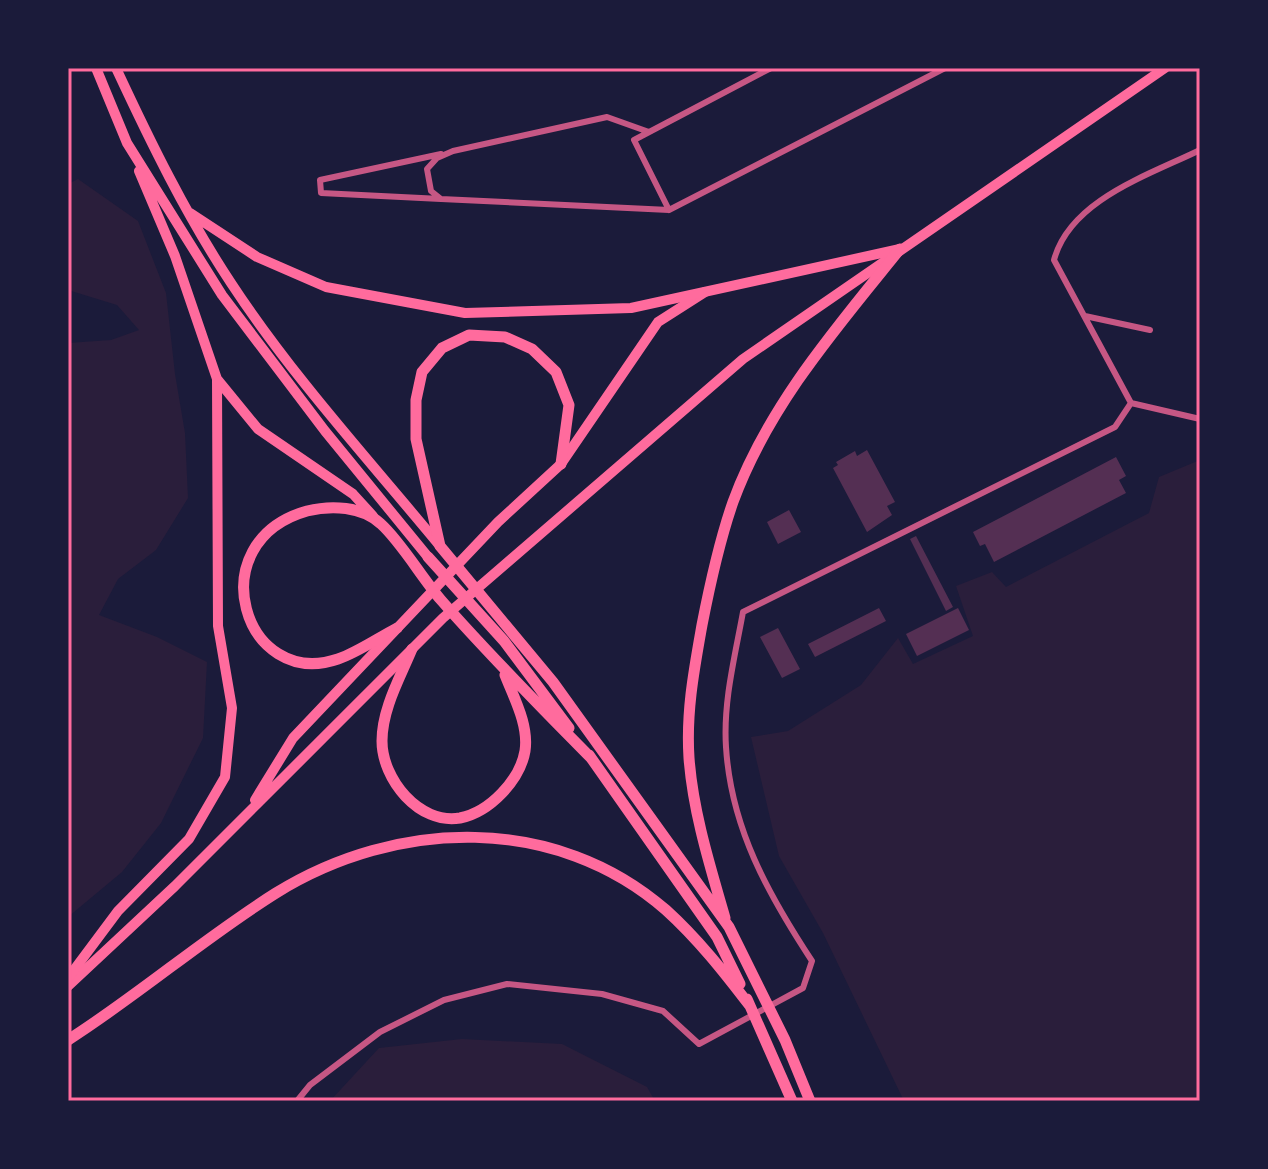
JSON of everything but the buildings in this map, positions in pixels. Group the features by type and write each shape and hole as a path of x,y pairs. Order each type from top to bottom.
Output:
{"highway":[{"path":"727,926 695,800 688,733 690,691 716,561 734,499 787,397 811,359 900,249"},
{"path":"561,464 569,405 556,372 532,349 505,337 469,335 442,348 422,372 416,400 416,439 440,546 513,630 727,926 773,1016 810,1101"},
{"path":"397,628 337,659 313,663 273,649 254,629 243,602 242,577 248,556 260,538 275,525 320,508 343,507 381,523 416,572 488,654 591,758"},
{"path":"428,557 504,641 717,937 759,1023 792,1101"},
{"path":"412,649 386,711 382,743 390,772 403,796 425,812 459,818 491,803 516,777 525,749 522,716 504,670"},
{"path":"68,1040 277,892 352,856 429,838 512,839 583,857 618,875 665,909 696,939 750,1006"}],"main road":[{"path":"68,978 118,911 189,839 225,777 232,708 218,626 217,379 175,256 96,68"},
{"path":"116,68 159,159 240,295 332,415 440,546"},
{"path":"68,986 245,816 412,649 557,516 743,359 1165,68"},
{"path":"127,143 222,295 325,431 428,557"},
{"path":"190,213 257,257 326,287 465,313 631,308 900,249"},
{"path":"245,816 293,738 498,522 561,464 658,322 707,291"},
{"path":"217,379 258,429 353,494 381,523"}],"street":[{"path":"669,210 634,140 771,68"},
{"path":"649,132 607,117 320,180 321,193 669,210 945,68"},
{"path":"1200,150 1105,197 1060,237 1054,260 1131,403 1200,419"},
{"path":"441,199 431,191 427,169 437,158 453,151"},
{"path":"1085,316 1150,330"},
{"path":"297,1101 310,1085 380,1032 444,1000 507,984 602,994 663,1011 699,1044 803,988 812,961 761,878 739,826 726,746 729,691 743,612 1115,427 1131,403"}],"shaded area":[{"path":"78,179 138,221 166,293 185,433 188,498 156,550 118,579 99,615 157,637 207,662 203,738 161,823 122,872 68,917 68,343 111,340 139,330 117,305 68,290 68,184"},
{"path":"1200,460 1200,1101 904,1101 823,933 779,856 751,737 788,731 861,685 898,638 913,664 973,636 956,586 992,572 1006,587 1149,513 1159,477"},
{"path":"462,1039 562,1044 647,1087 655,1101 330,1101 379,1048"}]}
